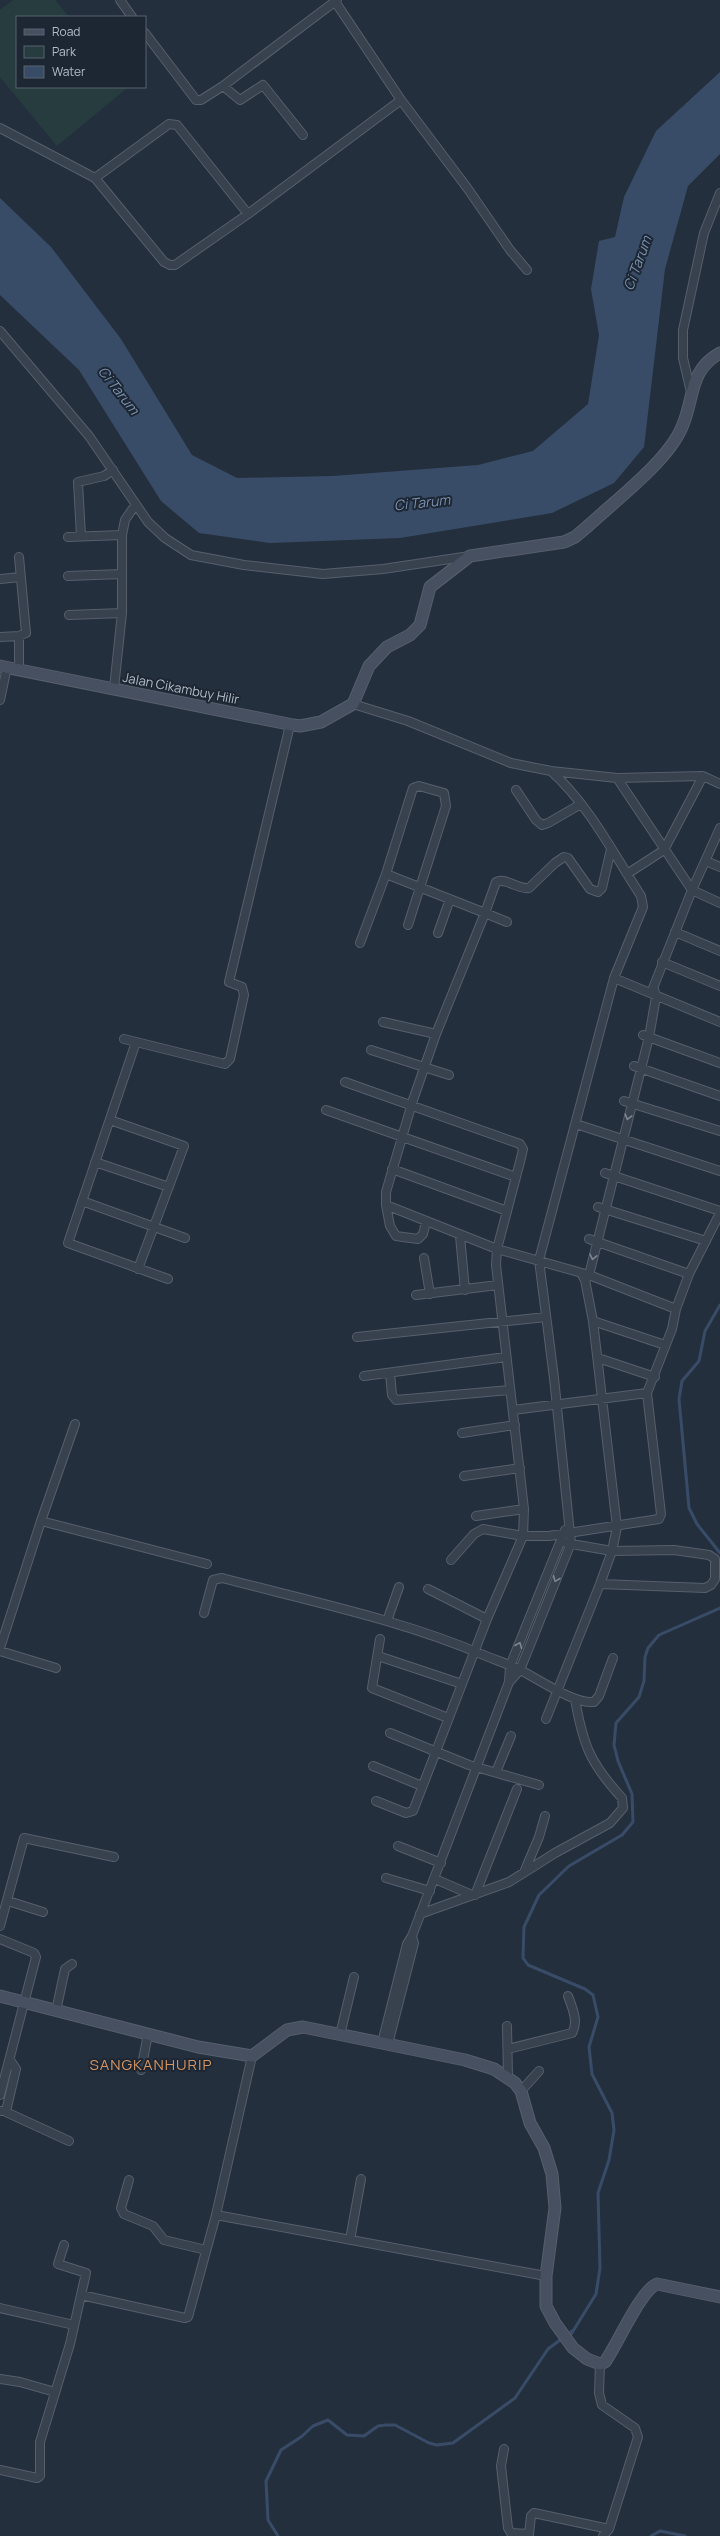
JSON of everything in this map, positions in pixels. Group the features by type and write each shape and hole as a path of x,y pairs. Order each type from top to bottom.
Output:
{"street":[{"path":"120,0 131,16"},
{"path":"146,34 196,100 201,100 223,86 335,0 401,100 468,189 510,250 527,270"},
{"path":"223,86 240,100 263,85 303,135"},
{"path":"0,128 95,178 164,262 170,265 176,265 248,214 401,100"},
{"path":"95,178 172,124 177,125 248,214"},
{"path":"690,392 683,358 683,330 704,233 720,193"},
{"path":"0,330 51,389 113,470 157,532 191,555 244,565 323,574 383,569 552,544 575,537 671,446 683,425 690,392 704,365 720,354"},
{"path":"81,536 78,482 104,476 113,470"},
{"path":"114,688 122,613 122,535 126,520 136,504"},
{"path":"68,537 122,535"},
{"path":"470,556 430,587 420,625 410,635 387,647 372,662 364,675 355,700 511,763 551,772 617,778 703,776 720,784"},
{"path":"0,637 19,636 26,630 19,557"},
{"path":"68,576 122,574"},
{"path":"0,579 21,576"},
{"path":"69,615 122,613"},
{"path":"19,636 19,671"},
{"path":"0,700 4,667"},
{"name":"Jalan Cikambuy Hilir","path":"4,667 300,726 321,722 355,700"},
{"path":"124,1039 225,1064 230,1060 244,995 242,987 229,982 290,725"},
{"path":"385,2043 414,1943 412,1936 478,1767 509,1682 510,1666 564,1537 568,1524 557,1405 539,1260 614,978 642,907 641,896 581,804 551,772"},
{"path":"627,874 664,850 703,776"},
{"path":"617,778 692,890 720,903"},
{"path":"360,943 386,874 413,788 419,786 444,793 446,806 408,925"},
{"path":"516,790 536,820 542,824 548,823 581,804"},
{"path":"546,1719 600,1584 612,1551 617,1527 598,1358 585,1276 601,1209 613,1177 622,1140 628,1102 646,1036 653,994 662,962 692,890 720,830"},
{"path":"426,1222 423,1234 418,1239 396,1236 390,1226 386,1205 392,1169 436,1034 496,882 502,881 522,889 529,888 555,863 564,857 568,858 590,889 598,892 602,888 611,849"},
{"path":"706,861 720,867"},
{"path":"386,874 507,922"},
{"path":"438,934 450,899"},
{"path":"675,932 720,951"},
{"path":"662,962 720,986"},
{"path":"614,978 720,1022"},
{"path":"383,1022 436,1034"},
{"path":"646,1036 720,1063"},
{"path":"136,1042 68,1243 168,1279"},
{"path":"370,1050 449,1075"},
{"path":"637,1067 720,1096"},
{"path":"345,1082 520,1144 523,1149 497,1249 498,1285 524,1509 523,1536 487,1619 410,1813 376,1801"},
{"path":"628,1102 720,1131"},
{"path":"326,1110 516,1177"},
{"path":"110,1120 184,1146 138,1269"},
{"path":"576,1124 720,1171"},
{"path":"95,1162 169,1187"},
{"path":"392,1169 507,1211"},
{"path":"451,1560 474,1534 483,1530 523,1536 564,1537 657,1520 661,1514 647,1393 655,1376 676,1309 689,1274 720,1212 613,1177 605,1173"},
{"path":"82,1201 185,1238"},
{"path":"386,1205 460,1236 497,1249 539,1260 676,1309"},
{"path":"601,1209 706,1241"},
{"path":"460,1236 465,1290"},
{"path":"593,1240 689,1274"},
{"path":"424,1258 430,1294"},
{"path":"416,1295 498,1285"},
{"path":"357,1337 546,1317"},
{"path":"593,1321 665,1345"},
{"path":"364,1376 506,1357"},
{"path":"598,1358 655,1376"},
{"path":"390,1373 392,1395 396,1400 510,1390"},
{"path":"513,1410 647,1393"},
{"path":"0,1648 41,1521 75,1424"},
{"path":"462,1433 515,1425"},
{"path":"464,1476 520,1468"},
{"path":"476,1516 524,1509"},
{"path":"41,1521 207,1564"},
{"path":"564,1537 571,1543 612,1551 674,1550 709,1555 715,1559 715,1579 711,1585 705,1588 600,1584"},
{"path":"509,1682 520,1670 571,1543"},
{"path":"204,1613 212,1583 218,1578 387,1621 474,1651 520,1670 575,1698 592,1702 597,1699 612,1658"},
{"path":"387,1621 399,1586"},
{"path":"428,1589 487,1619"},
{"path":"380,1639 372,1685 374,1689 448,1718"},
{"path":"0,1651 56,1668"},
{"path":"378,1656 462,1684"},
{"path":"420,1914 509,1882 525,1870 610,1823 623,1808 622,1798 599,1772 588,1754 581,1730 575,1698"},
{"path":"390,1733 435,1752 478,1767 539,1785"},
{"path":"496,1772 511,1736"},
{"path":"373,1766 422,1786"},
{"path":"474,1895 517,1789"},
{"path":"525,1870 540,1837 546,1816"},
{"path":"0,1926 8,1901 22,1841 25,1837 114,1857"},
{"path":"398,1846 441,1862"},
{"path":"386,1878 430,1891"},
{"path":"435,1879 474,1895"},
{"path":"8,1901 43,1912"},
{"path":"0,1939 36,1954 23,2002 5,2094 3,2112 69,2141"},
{"path":"56,2011 65,1968 72,1964"},
{"path":"340,2035 354,1977"},
{"path":"0,1996 198,2047 252,2056"},
{"path":"508,2049 572,2033 575,2026 574,2014 568,1996"},
{"path":"507,2026 508,2076"},
{"path":"81,2295 187,2318 216,2215 252,2056 293,2028 303,2027 465,2060 508,2076 521,2091 530,2123 544,2148 552,2174 555,2220 546,2276 545,2297 553,2320 578,2354 600,2364"},
{"path":"141,2070 148,2034"},
{"path":"521,2091 539,2071"},
{"path":"350,2240 361,2179"},
{"path":"129,2180 121,2208 124,2214 153,2226 164,2240 206,2250"},
{"path":"216,2215 546,2276"},
{"path":"0,2470 37,2478 40,2476 40,2442 74,2325 86,2273 58,2264 64,2245"},
{"path":"603,2536 609,2528 638,2436 635,2428 602,2405 599,2393 600,2364 613,2352 643,2298 652,2286 661,2284 720,2296"},
{"path":"0,2308 74,2325"},
{"path":"0,2379 20,2382 55,2392"},
{"path":"504,2449 501,2466 508,2528 511,2533 529,2534 531,2516 534,2513 609,2528"}],"green space":[{"path":"13,0 55,0 68,16 16,16 16,88 127,88 57,146 0,77 0,10"}],"water":[{"name":"Ci Tarum","path":"720,72 720,154 688,186 665,269 644,447 614,483 552,513 400,538 270,543 199,533 161,501 79,370 0,295 0,198 51,247 121,339 192,455 237,478 333,476 478,465 533,451 588,404 599,335 591,289 599,241 615,237 624,197 656,131"}],"waterway":[{"path":"720,1305 705,1331 699,1361 682,1381 679,1399 689,1508 697,1524 720,1553"},
{"path":"278,2536 268,2520 266,2481 281,2450 301,2437 313,2426 328,2420 347,2435 364,2436 378,2426 395,2425 429,2443 437,2445 453,2443 515,2398 548,2349 572,2331 570,2336 596,2294 600,2268 598,2193 609,2160 614,2130 612,2113 592,2074 589,2047 598,2017 593,1995 585,1989 528,1965 523,1958 524,1927 539,1895 569,1866 622,1835 633,1822 632,1794 618,1761 614,1745 616,1723 639,1697 644,1681 645,1657 648,1648 659,1635 720,1608"},
{"path":"651,2536 660,2531 685,2536"}],"district":[{"name":"SANGKANHURIP","path":"151,2064"}]}
